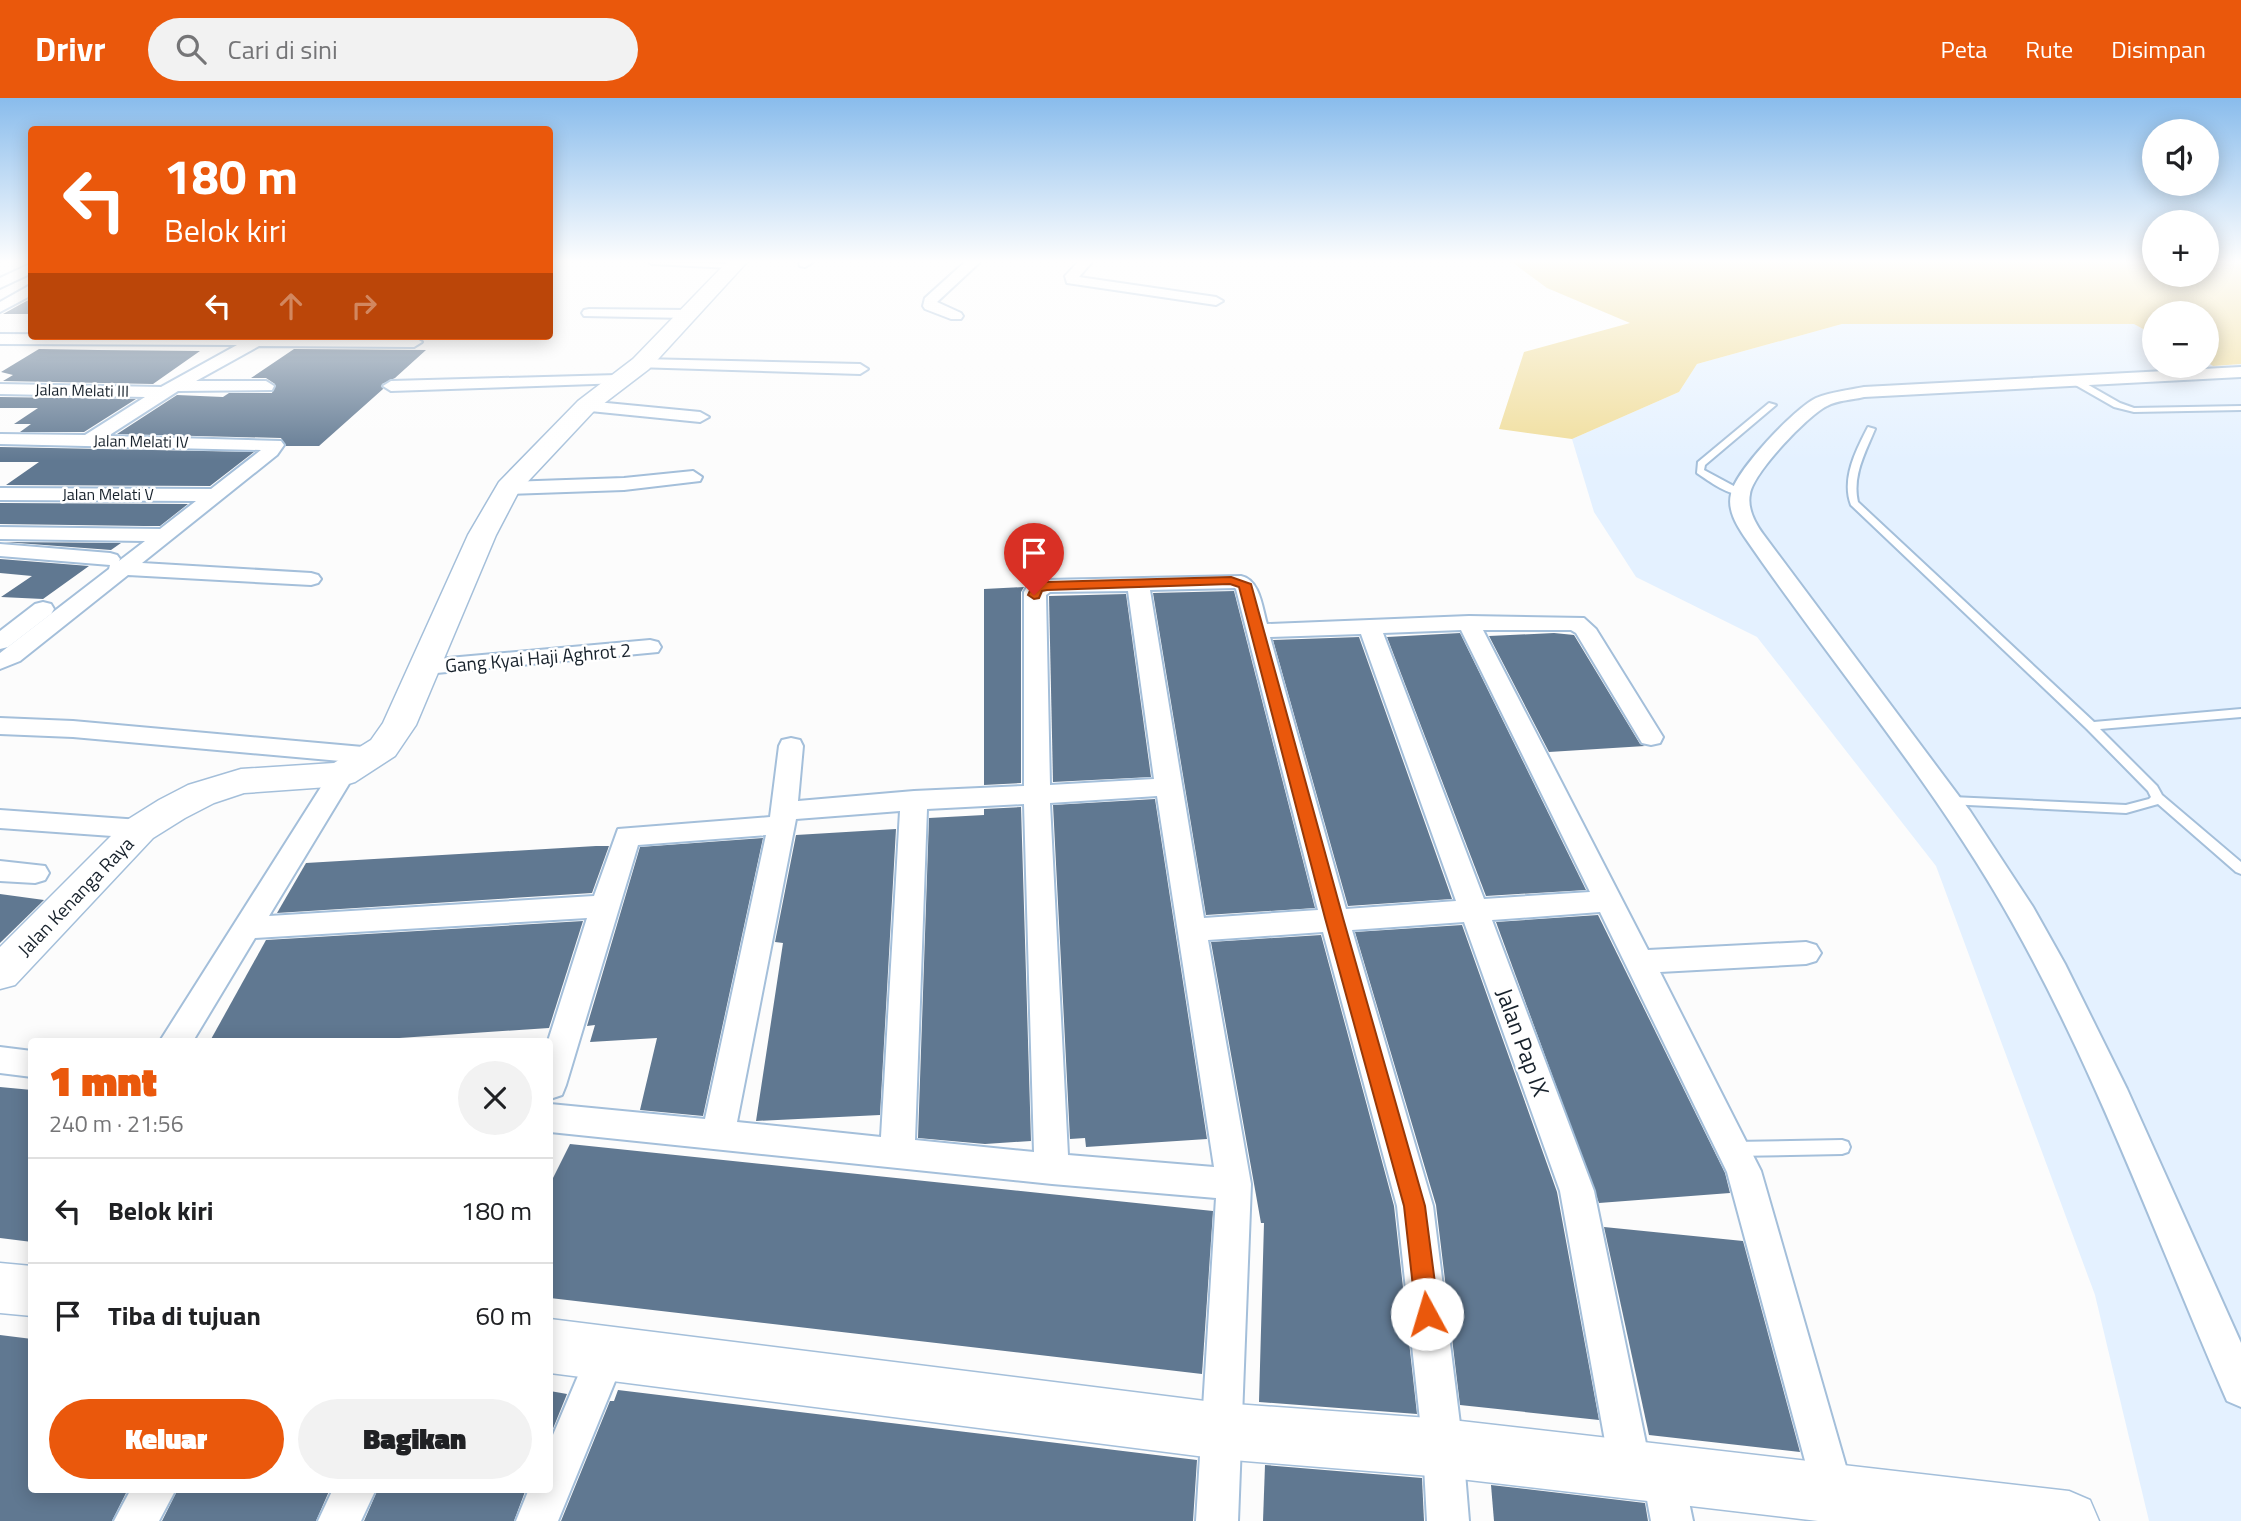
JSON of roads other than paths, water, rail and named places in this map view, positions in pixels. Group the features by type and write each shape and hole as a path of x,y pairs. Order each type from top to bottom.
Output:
{"street":[{"path":"141,829 201,794 241,781 342,774 374,756 394,737 482,535 508,488 586,406 617,380 642,364 674,328"},
{"path":"0,339 28,339"},
{"path":"90,440 170,389 256,340"},
{"path":"337,340 414,342"},
{"path":"642,364 860,369"},
{"path":"2241,372 1864,392 1830,398 1821,402 1766,454 1748,475 1740,493 1746,523 1756,539 1952,801 2024,917 2094,1052 2228,1332 2241,1387"},
{"path":"391,386 617,380"},
{"path":"170,389 266,386"},
{"name":"Jalan Melati III","path":"0,389 170,389"},
{"path":"586,406 700,416"},
{"name":"Jalan Melati IV","path":"0,439 275,445 216,495"},
{"path":"508,488 624,484 693,477"},
{"name":"Jalan Melati V","path":"0,494 216,495"},
{"path":"0,642 111,565 166,535 216,495"},
{"path":"0,533 166,535"},
{"path":"0,662 12,656 141,535"},
{"path":"0,551 111,565 311,579"},
{"path":"1052,1169 1037,797 1035,592 1046,586 1241,582 1246,588 1258,631 1334,918 1415,1206 1443,1448 1448,1521"},
{"path":"1138,583 1168,787 1234,1184 1217,1521"},
{"path":"0,618 29,620"},
{"path":"1258,631 1469,623 1567,621 1579,624 1585,629 1651,737"},
{"path":"1469,623 1744,1171 1833,1494"},
{"name":"Jalan Pap IX","path":"1370,628 1577,1191 1655,1488"},
{"name":"Gang Kyai Haji Aghrot 2","path":"426,667 650,647"},
{"path":"0,726 73,729 114,735 374,756"},
{"path":"718,1135 783,818 791,746"},
{"path":"178,1038 342,774"},
{"path":"553,1058 555,1040 625,840 630,835 914,800 1037,797 1168,787"},
{"path":"897,1153 914,800"},
{"name":"Jalan Kenanga Raya","path":"0,818 141,829"},
{"name":"Jalan Kenanga Raya","path":"0,973 141,829"},
{"path":"0,871 35,873"},
{"path":"1191,930 1609,901"},
{"path":"246,928 604,906"},
{"path":"1639,962 1806,953"},
{"path":"0,1060 28,1064"},
{"path":"553,1118 1052,1169 1234,1184"},
{"path":"0,1288 28,1291"},
{"path":"553,1346 1221,1432 1443,1448 1655,1488 1833,1494 2069,1521"},
{"path":"553,1483 608,1352"},
{"path":"135,1521 152,1493"},
{"path":"339,1521 353,1493"},
{"path":"537,1521 549,1493"}],"lane":[{"path":"2075,381 2117,405 2134,410 2241,408"},
{"path":"1740,493 1705,476 1700,471 1700,464 1772,405"},
{"path":"1871,429 1852,477 1851,494 1854,503 2091,726 2153,789 2157,797 2241,870"},
{"path":"2091,726 2241,713"},
{"path":"1952,801 2126,809 2152,802 2157,797"},
{"path":"1733,1149 1842,1147"}]}
